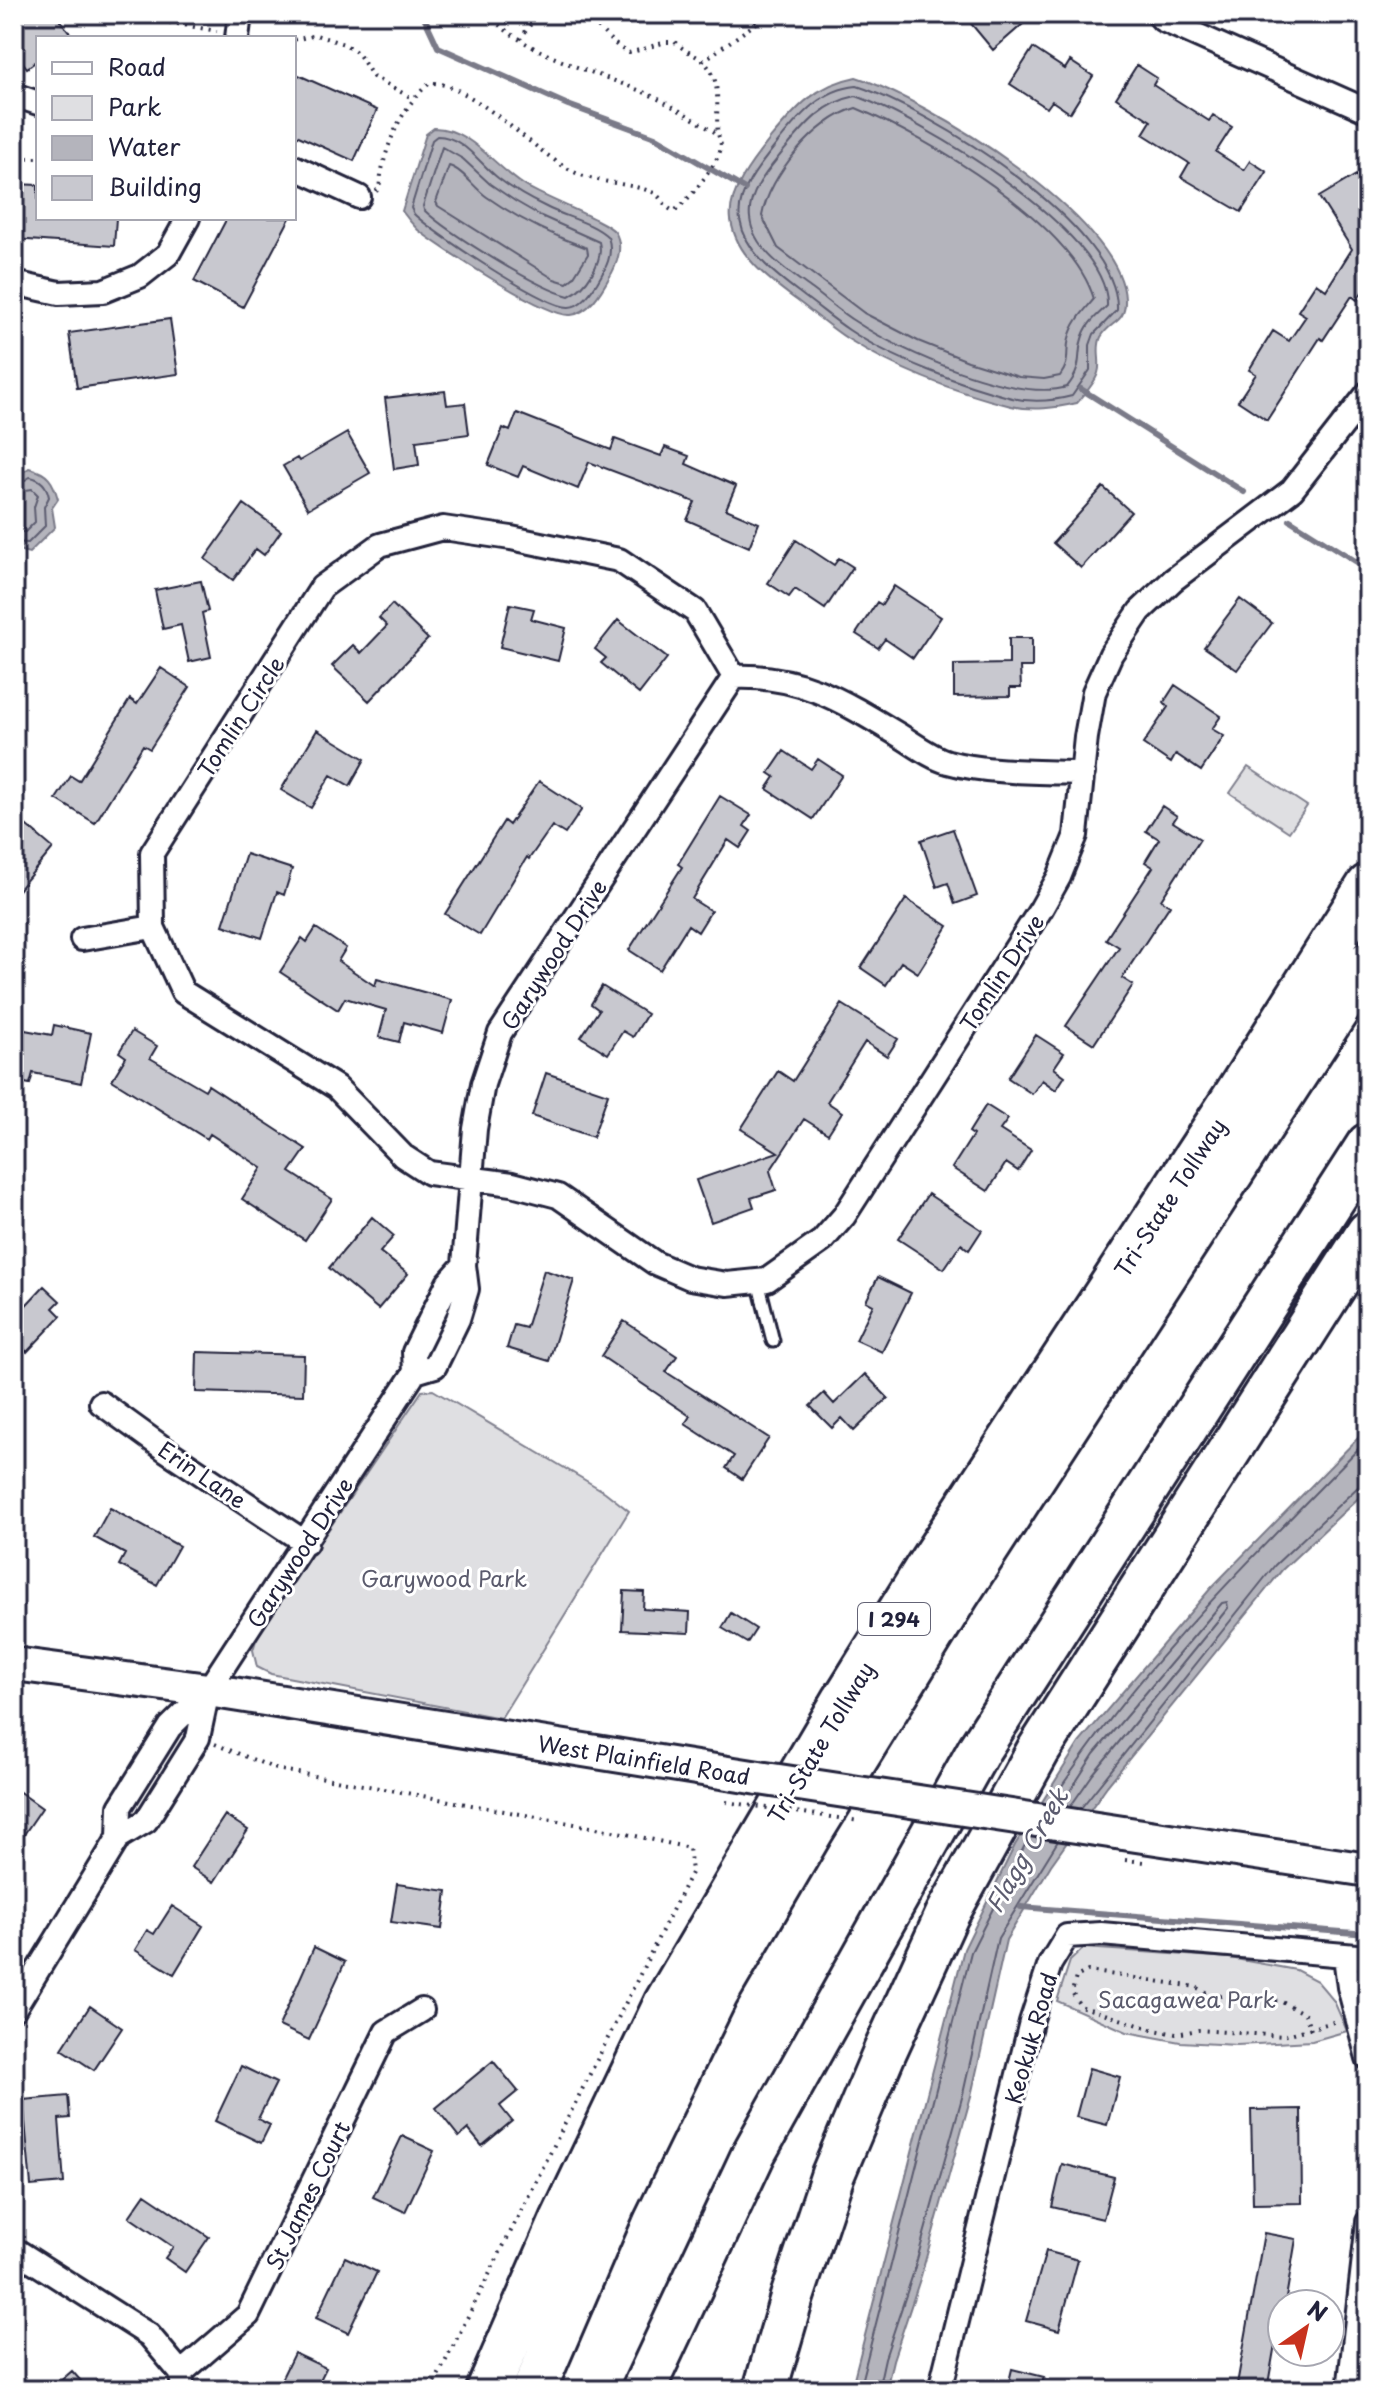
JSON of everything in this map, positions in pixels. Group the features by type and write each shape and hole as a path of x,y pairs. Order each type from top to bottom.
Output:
{"highway":[{"name":"Tri-State Tollway","path":"488,2390 562,2220 673,1991 844,1700 927,1567 1233,1099 1368,886"},
{"name":"Tri-State Tollway","path":"534,2390 614,2204 723,1982 958,1594 1368,963"},
{"path":"643,2390 754,2153 980,1748 1368,1145"},
{"path":"765,2390 833,2174 947,1915 1038,1751 1368,1233"},
{"path":"1038,1751 1083,1717 1243,1479 1368,1283"}],"main road":[{"name":"West Plainfield Road","path":"14,1664 208,1690 759,1778 1368,1870"}],"street":[{"path":"230,35 240,14"},
{"path":"1158,14 1163,20 1368,111"},
{"path":"14,95 36,102"},
{"path":"296,168 359,197"},
{"path":"14,283 59,293 103,291 140,276 168,254 187,220"},
{"name":"Tomlin Drive","path":"472,1180 512,1184 558,1196 655,1263 690,1278 727,1284 767,1280 797,1262 822,1241 844,1216 1059,877 1076,835 1094,692 1111,654 1140,611 1173,580 1292,490 1368,393"},
{"name":"Tomlin Circle","path":"472,1180 429,1173 403,1156 336,1087 183,992 153,927 152,853 322,587 380,545 443,528 619,560 695,611 745,677"},
{"path":"745,677 800,683 847,704 946,762 1014,771 1083,773"},
{"name":"Garywood Drive","path":"14,2009 119,1837 120,1807 170,1727 208,1690 415,1372 414,1352 448,1283 464,1265 475,1129 483,1084 500,1033 745,677"},
{"path":"82,939 153,927"},
{"name":"Erin Lane","path":"101,1403 306,1543"},
{"name":"Keokuk Road","path":"940,2390 1031,2022 1050,1964 1067,1936 1101,1934 1368,1957"},
{"path":"1345,1956 1368,2058"},
{"name":"St James Court","path":"182,2381 248,2315 386,2032 422,2010"},
{"path":"1349,2390 1368,2222"},
{"path":"14,2249 149,2335 182,2381"}],"lane":[{"path":"758,1281 773,1341"}],"path":[{"path":"122,14 230,35"},
{"path":"487,14 520,39 581,70 648,94 718,134"},
{"path":"520,39 538,14"},
{"path":"359,197 379,189 390,140 414,99 430,83 440,82 492,112 538,149 577,173 655,193 668,209 674,211 683,205 701,183 721,148 716,83 710,68 684,52 675,42 629,53 612,42 583,14"},
{"path":"703,61 769,14"},
{"path":"296,40 316,35 344,44 358,53 373,77 414,99"},
{"path":"14,148 28,158 36,158"},
{"path":"211,1742 276,1769 689,1848 692,1871 431,2390"},
{"path":"1311,2030 1305,2014 1280,2001 1211,1995 1181,1984 1088,1971 1076,1977 1072,1992 1080,2006 1176,2034 1198,2030 1283,2036 1311,2030 1338,2021 1355,2011"}],"green space":[{"path":"1248,767 1307,806 1289,832 1230,793"},
{"name":"Garywood Park","path":"433,1390 605,1492 629,1511 501,1718 271,1674 257,1667 253,1650 258,1634 422,1391"},
{"name":"Sacagawea Park","path":"1084,1948 1230,1958 1296,1970 1317,1981 1334,2001 1347,2031 1312,2041 1237,2045 1180,2042 1127,2032 1057,2001 1070,1961"}],"water":[{"path":"856,77 928,110 972,136 1057,199 1092,233 1115,267 1125,307 1120,318 1101,337 1098,373 1077,403 1044,408 1011,406 947,387 906,370 842,335 778,286 740,246 734,233 731,209 743,176 770,139 807,99 829,86"},
{"path":"434,128 459,134 524,185 615,232 619,243 617,261 589,306 571,315 540,305 470,265 418,230 402,211 426,134"},
{"path":"29,468 49,479 58,499 52,508 55,527 29,553 14,549 14,474 19,475"},
{"name":"Flagg Creek","path":"1368,1428 1368,1489 1282,1570 1107,1786 1051,1865 1006,1940 971,2096 886,2390 851,2390 964,1949 1015,1845 1079,1743 1211,1588"}],"building":[{"path":"14,14 55,14 72,36 36,36 36,61 27,68 14,51"},
{"path":"963,14 1017,14 1024,23 993,50"},
{"path":"1033,48 1065,69 1070,61 1093,76 1070,113 1052,101 1047,108 1010,84"},
{"path":"1137,65 1157,78 1153,85 1209,121 1213,115 1232,127 1216,152 1244,170 1250,161 1267,172 1241,212 1181,177 1189,163 1143,134 1151,121 1116,98"},
{"path":"296,74 377,110 354,161 296,135"},
{"path":"1356,175 1368,194 1368,283 1357,300 1352,296 1323,340 1320,338 1267,420 1238,401 1256,374 1249,370 1273,331 1289,341 1306,316 1298,311 1316,283 1326,290 1352,249 1319,197"},
{"path":"16,184 36,185 36,220 116,220 114,246 14,239"},
{"path":"226,220 289,220 243,307 194,281"},
{"path":"170,319 178,374 77,388 69,333"},
{"path":"445,391 447,405 465,403 469,434 416,441 419,465 394,469 385,398"},
{"path":"517,413 611,450 615,439 661,456 665,447 689,456 686,464 736,486 726,509 759,523 749,547 687,520 695,502 589,462 578,489 523,466 518,477 488,465 503,428 510,431"},
{"path":"347,433 370,473 308,509 283,466 297,458 299,461"},
{"path":"1103,487 1131,512 1081,568 1053,543"},
{"path":"244,504 281,531 264,555 256,549 233,580 205,559"},
{"path":"796,540 834,565 839,558 853,567 825,609 795,589 789,597 768,583"},
{"path":"201,581 208,611 202,613 211,657 189,662 181,625 163,629 155,590"},
{"path":"894,586 941,617 913,658 885,639 878,648 856,634 877,602 882,605"},
{"path":"1240,599 1272,623 1237,670 1204,647"},
{"path":"392,604 428,639 369,701 332,666 353,645 361,653 387,626 379,618"},
{"path":"510,604 534,609 531,619 566,628 558,661 500,647"},
{"path":"618,620 667,658 639,694 601,663 606,658 595,649"},
{"path":"1009,638 1032,638 1032,667 1020,667 1021,688 1010,688 1010,696 954,697 954,665 1009,664"},
{"path":"161,668 190,687 150,749 143,745 95,823 56,799 71,776 79,781 130,699 137,704"},
{"path":"1175,685 1221,716 1212,729 1224,736 1201,771 1176,754 1171,763 1143,744 1168,707 1164,702"},
{"path":"317,730 365,759 350,786 331,775 311,808 281,790"},
{"path":"784,751 811,769 818,759 842,775 813,819 767,789 775,777 769,773"},
{"path":"539,781 582,809 565,834 552,826 529,859 527,857 480,935 445,914 504,821 509,825"},
{"path":"720,796 751,815 744,826 751,831 740,848 728,840 692,899 711,911 698,932 688,925 660,970 629,950 682,867 678,864"},
{"path":"1162,806 1177,816 1173,822 1200,839 1161,900 1170,905 1122,978 1133,985 1094,1044 1066,1026 1119,947 1106,939 1153,867 1145,862 1159,839 1146,831"},
{"path":"14,815 53,848 14,895"},
{"path":"953,829 977,896 955,904 948,883 937,887 921,840"},
{"path":"246,854 292,869 284,895 277,892 262,938 223,925"},
{"path":"906,899 948,926 918,973 901,962 886,985 861,968"},
{"path":"316,928 346,948 338,961 375,986 377,979 452,1000 443,1033 404,1022 399,1042 379,1037 386,1010 345,998 338,1010 280,972 302,938 307,942"},
{"path":"602,986 647,1014 633,1037 623,1031 608,1054 581,1037 599,1010 591,1004"},
{"path":"842,1004 898,1039 887,1056 865,1042 827,1102 842,1112 828,1134 804,1119 770,1171 776,1190 751,1198 754,1207 711,1222 696,1180 778,1152 741,1129 778,1071 793,1081"},
{"path":"54,1025 91,1033 81,1083 33,1073 30,1084 14,1081 14,1028 52,1035"},
{"path":"132,1031 157,1046 150,1058 205,1090 208,1085 306,1149 290,1172 332,1199 305,1240 242,1199 262,1168 210,1134 207,1139 112,1080 126,1057 119,1052"},
{"path":"1036,1035 1064,1053 1054,1068 1065,1076 1056,1090 1042,1080 1032,1094 1008,1078"},
{"path":"546,1073 608,1094 593,1137 532,1116"},
{"path":"986,1105 1008,1119 1000,1130 1031,1150 1018,1171 1006,1163 988,1191 952,1168 973,1135 969,1132"},
{"path":"928,1194 982,1230 969,1250 961,1244 944,1269 898,1239"},
{"path":"372,1217 394,1236 380,1252 408,1274 378,1309 329,1268"},
{"path":"544,1270 574,1280 549,1361 507,1348 514,1325 526,1328"},
{"path":"878,1277 911,1293 882,1352 856,1340 873,1305 866,1301"},
{"path":"44,1286 60,1301 53,1308 61,1316 27,1352 14,1339 14,1318"},
{"path":"624,1321 677,1356 666,1372 769,1438 742,1479 726,1468 734,1456 685,1424 690,1416 601,1356"},
{"path":"197,1352 304,1355 303,1395 196,1392"},
{"path":"865,1374 888,1398 854,1431 842,1418 832,1428 810,1406 824,1393 834,1404"},
{"path":"110,1508 179,1546 157,1585 119,1565 125,1554 94,1537"},
{"path":"624,1591 644,1592 643,1609 690,1612 689,1633 622,1630"},
{"path":"731,1613 756,1629 747,1643 722,1628"},
{"path":"14,1788 42,1808 14,1849"},
{"path":"225,1815 248,1830 214,1882 191,1867"},
{"path":"397,1884 447,1891 442,1929 391,1922"},
{"path":"172,1906 203,1926 174,1974 135,1950 147,1930 154,1934"},
{"path":"314,1947 345,1962 309,2040 279,2026"},
{"path":"90,2006 122,2028 94,2070 62,2049"},
{"path":"493,2061 518,2091 500,2106 512,2121 482,2146 468,2129 459,2137 436,2108"},
{"path":"241,2066 276,2083 258,2119 270,2125 261,2143 215,2121"},
{"path":"1089,2068 1120,2077 1107,2125 1076,2117"},
{"path":"68,2096 70,2118 59,2119 64,2183 31,2186 23,2100"},
{"path":"1301,2109 1302,2203 1253,2204 1251,2110"},
{"path":"402,2136 434,2151 405,2212 373,2197"},
{"path":"1062,2164 1114,2177 1103,2219 1052,2207"},
{"path":"145,2194 209,2237 185,2272 165,2258 173,2247 129,2217"},
{"path":"1264,2233 1296,2239 1288,2288 1266,2288 1266,2368 1271,2368 1267,2390 1236,2390"},
{"path":"1046,2251 1078,2260 1059,2330 1026,2321"},
{"path":"345,2257 377,2272 348,2333 316,2318"},
{"path":"294,2353 326,2368 315,2390 276,2390"},
{"path":"1012,2369 1044,2377 1041,2390 1007,2390"},
{"path":"72,2371 89,2390 50,2390"}],"waterway":[{"path":"419,14 424,17 438,47 568,105 655,137 745,189"},
{"path":"1081,389 1244,492"},
{"path":"1290,520 1368,569"},
{"name":"Flagg Creek","path":"1021,1907 1368,1934"}]}
